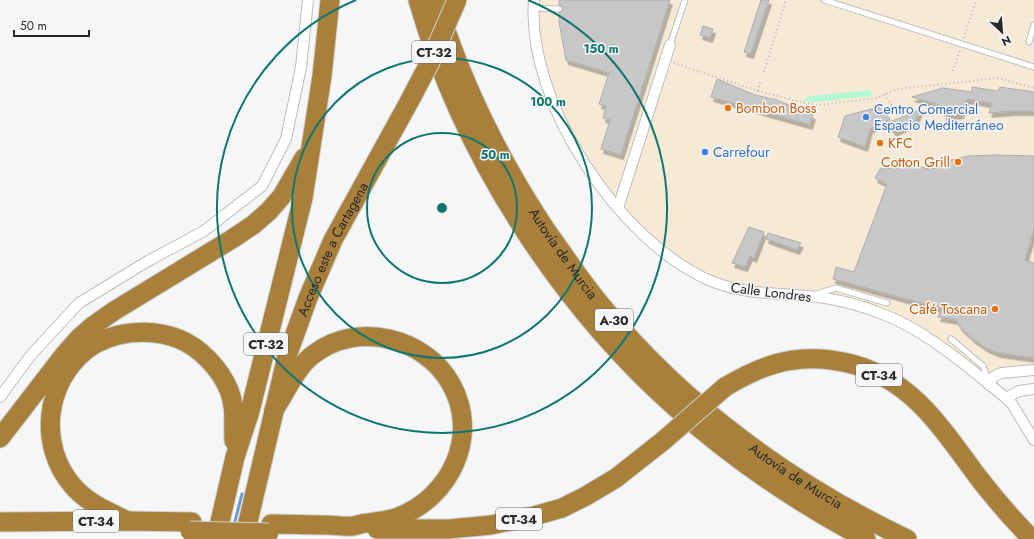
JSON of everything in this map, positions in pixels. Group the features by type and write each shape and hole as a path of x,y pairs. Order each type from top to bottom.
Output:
{"highway":[{"name":"Acceso este a Cartagena","path":"216,539 235,457 250,411 302,198 322,76 330,0"},
{"name":"Autovía de Murcia","path":"418,0 428,32 454,100 489,172 542,256 587,316 619,353 643,377 674,407 712,439 793,497 866,539"},
{"name":"Autovía de Murcia","path":"436,0 474,100 505,163 557,246 616,323 686,394 743,439 803,482 851,511 907,539"},
{"name":"Acceso este a Cartagena","path":"244,539 287,356 297,326 320,268 348,213 430,62 457,0"},
{"path":"0,438 64,355 80,338 94,325 114,311 253,225 282,196 309,148"},
{"path":"128,521 100,508 86,499 72,485 61,470 56,459 50,436 50,415 54,396 62,378 73,363 87,350 104,340 116,336 142,332 162,334 179,339 194,347 216,369 229,390 235,422 235,457"},
{"path":"270,528 353,526 384,521 416,509 432,498 443,485 459,454 462,437 462,417 459,400 451,383 440,369 427,357 413,348 382,337 364,336 350,338 332,344 314,354 300,368 274,410"},
{"name":"CT-34","path":"353,526 370,529 449,529 491,525 534,516 562,508 616,478 663,441 725,387 750,372 764,366 794,360 821,359 847,363 860,367 880,375 900,387 923,407 997,501 1032,539"},
{"name":"CT-34","path":"0,522 128,521 191,527"},
{"name":"CT-34","path":"0,531 191,527 270,528 419,539"}],"street":[{"path":"0,397 31,355 79,303 148,261 204,231 262,186 286,139 301,67 308,0"},
{"name":"Calle Londres","path":"534,4 533,22 536,43 545,80 553,103 570,140 618,208 640,232 666,255 679,265 720,284 751,292 810,296 852,304 907,326 941,346 1006,398 1012,404 1034,440"},
{"path":"618,208 670,45"},
{"path":"990,385 993,377 1001,373 1034,370"},
{"path":"1006,398 1019,391 1034,389"}],"lane":[{"path":"670,45 685,0"},
{"path":"824,0 1034,67"},
{"path":"534,4 559,9"},
{"path":"1029,42 1034,25"},
{"path":"810,296 836,288 887,304"},
{"path":"951,339 983,366 990,385"}],"path":[{"path":"764,72 786,0"},
{"path":"953,72 976,0"},
{"path":"672,62 758,91 804,103 820,105 876,98 898,88 998,78 1034,88"},
{"path":"758,91 762,79"},
{"path":"885,94 899,118"}],"shaded area":[{"path":"534,0 1034,0 1034,370 1001,373 989,385 941,346 852,304 751,292 679,265 593,177 545,80"}],"green space":[{"path":"870,90 872,96 814,102 802,101 810,96"}],"building":[{"path":"559,0 670,0 621,155 601,149 610,120 603,118 606,106 599,104 609,73 566,60 559,22 559,13 563,9 559,5"},
{"path":"761,0 769,0 751,54 744,52"},
{"path":"703,26 713,29 710,38 700,35"},
{"path":"717,79 755,95 777,100 813,115 810,125 711,97"},
{"path":"972,87 998,91 1000,87 1034,92 1034,111 989,113 992,104 967,99 961,114 944,116 945,107 912,97 943,88 972,92"},
{"path":"879,107 890,119 870,129 865,147 838,137 845,116"},
{"path":"920,110 915,122 894,132 887,123"},
{"path":"968,156 1034,156 1034,229 1025,260 1034,263 1034,358 998,353 986,348 961,328 956,320 938,317 942,309 833,279 836,267 854,272 887,184 875,178 880,169 919,166 928,169 938,168 947,161"},
{"path":"749,227 764,232 754,258 750,256 745,267 732,263"},
{"path":"768,233 801,243 797,250 766,239"}],"waterway":[{"path":"234,525 242,494"}],"place":[{"name":"Bombon Boss","path":"728,108"},
{"name":"Centro Comercial Espacio Mediterráneo","path":"866,117"},
{"name":"KFC","path":"880,143"},
{"name":"Carrefour","path":"705,152"},
{"name":"Cotton Grill","path":"958,162"},
{"name":"Café Toscana","path":"995,309"}]}
